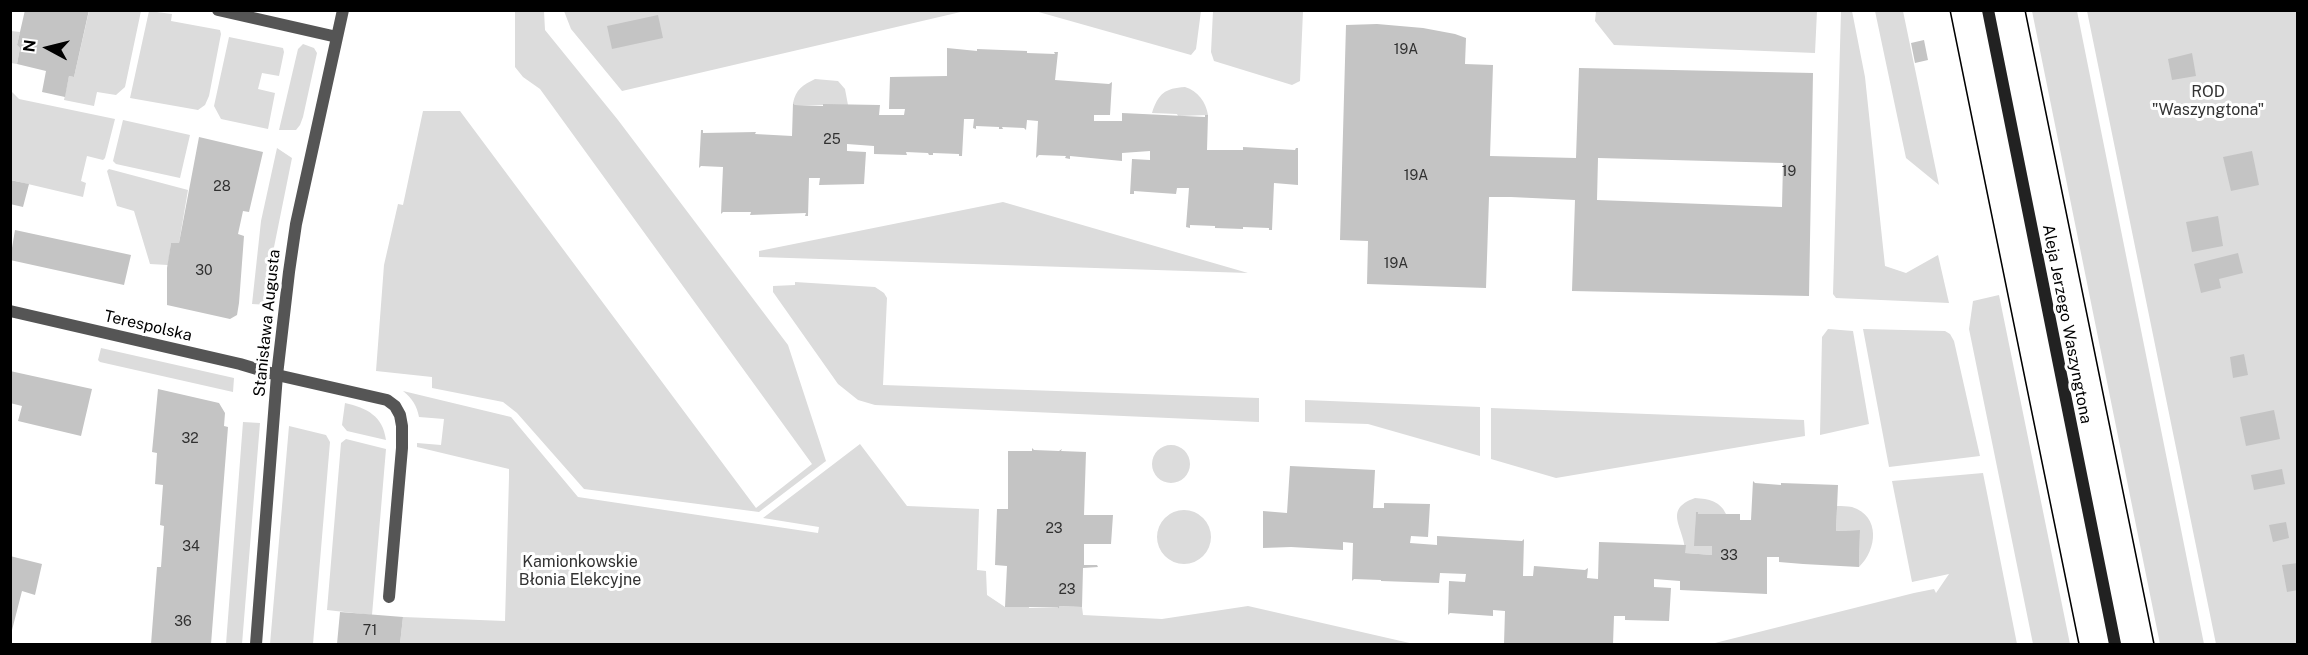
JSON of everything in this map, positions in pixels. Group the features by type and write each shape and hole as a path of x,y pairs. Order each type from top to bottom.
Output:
{"main road":[{"name":"Aleja Jerzego Waszyngtona","path":"1988,10 2115,645"}],"street":[{"path":"218,10 337,37"},
{"name":"Stanisława Augusta","path":"256,645 277,375 296,224 343,10"},
{"name":"Terespolska","path":"10,311 387,400 395,406 400,415 402,448 389,597"}],"green space":[{"path":"89,11 141,11 125,87 116,95 97,92 94,106 64,100 69,76 74,77"},
{"path":"149,11 172,14 171,21 220,30 209,96 205,105 198,110 130,98"},
{"path":"515,11 544,11 545,30 618,120 788,345 826,461 759,512 584,489 517,413 503,402 432,388 432,377 376,371 384,265 398,204 403,205 423,111 460,111 756,508 812,464 540,89 523,77 515,67"},
{"path":"564,11 965,11 622,91 571,29"},
{"path":"1035,11 1201,11 1196,49 1191,55"},
{"path":"1213,11 1303,11 1300,81 1292,85 1214,61 1211,52"},
{"path":"1596,11 1817,11 1815,53 1614,45 1595,21"},
{"path":"1841,11 1852,11 1865,77 1885,266 1906,273 1938,255 1949,303 1836,298 1833,294"},
{"path":"1875,11 1903,11 1939,185 1906,158"},
{"path":"2032,11 2077,11 2204,644 2160,644"},
{"name":"ROD \"Waszyngtona\"","path":"2087,11 2297,11 2297,644 2216,644"},
{"path":"11,31 20,32 17,64 11,63"},
{"path":"229,37 283,48 279,76 262,73 258,89 275,93 268,129 221,119 214,106"},
{"path":"303,44 314,48 317,53 303,117 296,130 279,130 298,49"},
{"path":"815,79 838,81 845,89 848,105 795,105 794,98 798,91"},
{"path":"1185,87 1194,91 1201,98 1208,115 1178,116 1177,114 1152,113 1163,93"},
{"path":"11,91 19,99 115,119 105,158 103,160 87,156 81,181 86,183 83,197 11,180"},
{"path":"123,120 190,135 180,178 116,164 113,161"},
{"path":"277,148 292,158 271,262 270,305 252,304 261,221"},
{"path":"109,169 188,190 179,243 171,243 168,265 150,264 134,211 117,206 107,171"},
{"path":"1003,202 1248,273 759,257 759,251"},
{"path":"795,282 875,287 884,293 887,298 883,385 1259,398 1259,422 875,405 858,400 838,384 773,292 773,286 795,285"},
{"path":"1999,295 2070,644 2033,644 1969,329 1973,301"},
{"path":"1828,329 1853,331 1869,424 1820,435 1822,337"},
{"path":"1863,329 1945,331 1950,334 1954,341 1980,456 1889,467"},
{"path":"101,348 234,378 233,392 100,362 98,360"},
{"name":"Kamionkowskie Błonia Elekcyjne","path":"403,391 511,417 578,497 818,533 819,527 763,518 860,444 907,506 979,509 977,570 986,571 987,595 1005,607 1057,607 1059,609 1059,606 1082,607 1083,615 1162,619 1248,606 1414,644 400,644 403,617 505,621 509,477 509,469 417,447 417,443 441,445 444,419 419,417 414,402"},
{"path":"1305,400 1480,407 1480,456 1368,424 1305,422"},
{"path":"345,403 373,414 381,425 386,440 347,431 342,425"},
{"path":"1491,408 1804,420 1805,436 1556,478 1491,459"},
{"path":"243,422 260,423 242,644 226,644"},
{"path":"289,426 326,435 330,442 313,644 270,644"},
{"path":"346,439 386,449 372,615 327,610 341,443"},
{"path":"1171,445 1185,450 1190,464 1185,478 1171,483 1157,478 1152,464 1157,450"},
{"path":"1983,473 2017,644 1711,644 1914,593 1934,589 1936,593 1949,574 1912,582 1892,481"},
{"path":"1695,498 1714,502 1721,506 1726,514 1698,514 1696,512 1695,545 1712,546 1712,555 1685,553 1677,514 1679,508"},
{"path":"1837,506 1852,507 1861,511 1872,525 1870,552 1859,567 1860,530 1836,531"},
{"path":"1184,510 1194,512 1203,518 1209,527 1211,537 1209,547 1203,556 1194,562 1184,564 1174,562 1165,556 1159,547 1157,537 1159,527 1165,518 1174,512"}],"building":[{"path":"25,10 89,10 74,77 69,76 65,97 42,92 46,71 17,64 20,48 17,45"},
{"path":"658,15 663,38 612,49 607,26"},
{"path":"1377,24 1423,28 1466,38 1465,64 1493,65 1490,156 1576,158 1579,68 1813,73 1809,296 1572,291 1575,200 1511,197 1489,197 1486,288 1367,284 1368,241 1340,240 1346,25","holes":["1598,158 1783,163 1782,207 1597,200"]},
{"path":"1924,40 1928,60 1915,63 1911,43"},
{"path":"947,48 977,51 977,49 1027,51 1027,53 1055,54 1054,52 1058,52 1055,80 1109,84 1112,82 1110,115 1094,115 1094,121 1122,121 1122,113 1205,117 1208,115 1207,150 1243,150 1243,147 1295,150 1298,148 1298,185 1274,183 1272,230 1269,228 1215,228 1215,226 1190,225 1190,228 1186,227 1189,188 1177,188 1176,194 1134,191 1134,194 1130,194 1132,159 1150,160 1150,151 1122,153 1122,161 1070,156 1070,159 1065,158 1066,156 1039,155 1036,158 1038,121 1027,120 1026,130 1024,128 1002,127 1003,129 999,129 999,127 976,126 976,129 973,128 974,119 964,119 962,156 906,152 907,155 874,154 874,146 847,144 847,151 866,152 864,184 819,185 820,178 809,178 808,216 805,216 806,213 750,215 751,212 723,212 721,214 723,167 701,166 699,168 701,130 703,133 756,132 755,134 792,136 793,103 823,106 823,104 880,105 879,115 904,115 905,109 889,109 890,77 947,76"},
{"path":"2192,53 2196,76 2172,80 2168,59"},
{"path":"199,137 263,152 249,212 243,211 238,234 244,236 239,303 237,315 230,319 167,305 167,268 171,243 179,243"},
{"path":"2252,151 2259,185 2231,191 2223,157"},
{"path":"10,180 29,184 23,207 10,204"},
{"path":"2218,216 2223,246 2192,252 2186,222"},
{"path":"15,230 131,255 124,285 10,260"},
{"path":"2238,253 2243,273 2219,279 2221,288 2201,293 2194,264"},
{"path":"2244,354 2248,375 2233,378 2230,357"},
{"path":"10,371 92,389 81,436 18,421 22,406 10,403"},
{"path":"158,389 219,403 225,413 224,426 228,427 211,644 151,644 157,567 161,567 164,526 160,525 163,485 155,484 157,453 152,452"},
{"path":"2274,410 2280,439 2246,446 2240,417"},
{"path":"1032,448 1034,450 1059,451 1062,449 1061,451 1086,452 1084,515 1113,515 1111,544 1084,544 1084,565 1097,565 1098,567 1083,568 1082,607 1059,606 1059,609 1057,607 1005,607 1007,566 995,565 997,509 1008,509 1008,451 1032,451"},
{"path":"1290,466 1375,470 1373,508 1384,508 1384,503 1430,504 1428,537 1411,536 1410,543 1437,545 1437,536 1522,541 1524,539 1523,576 1533,576 1534,566 1585,570 1588,568 1587,578 1598,579 1599,542 1686,545 1685,553 1712,555 1712,546 1694,546 1696,512 1698,514 1740,514 1740,520 1751,520 1753,481 1781,485 1781,483 1838,485 1836,531 1860,530 1859,567 1779,562 1779,557 1767,557 1767,594 1680,590 1680,581 1654,579 1654,587 1671,588 1669,621 1625,620 1625,616 1614,616 1613,644 1504,644 1505,611 1493,610 1493,616 1450,613 1448,615 1449,581 1465,582 1466,574 1440,573 1439,583 1354,579 1352,581 1353,543 1343,542 1343,550 1263,548 1263,511 1287,513"},
{"path":"2282,469 2285,484 2254,490 2251,475"},
{"path":"2286,522 2289,538 2273,542 2269,525"},
{"path":"10,556 42,564 35,595 22,591 11,634"},
{"path":"2298,563 2298,590 2287,592 2282,565"},
{"path":"340,612 403,617 400,644 337,644"}],"tram line":[{"path":"1950,10 2079,644"},
{"path":"2025,10 2154,644"}]}
